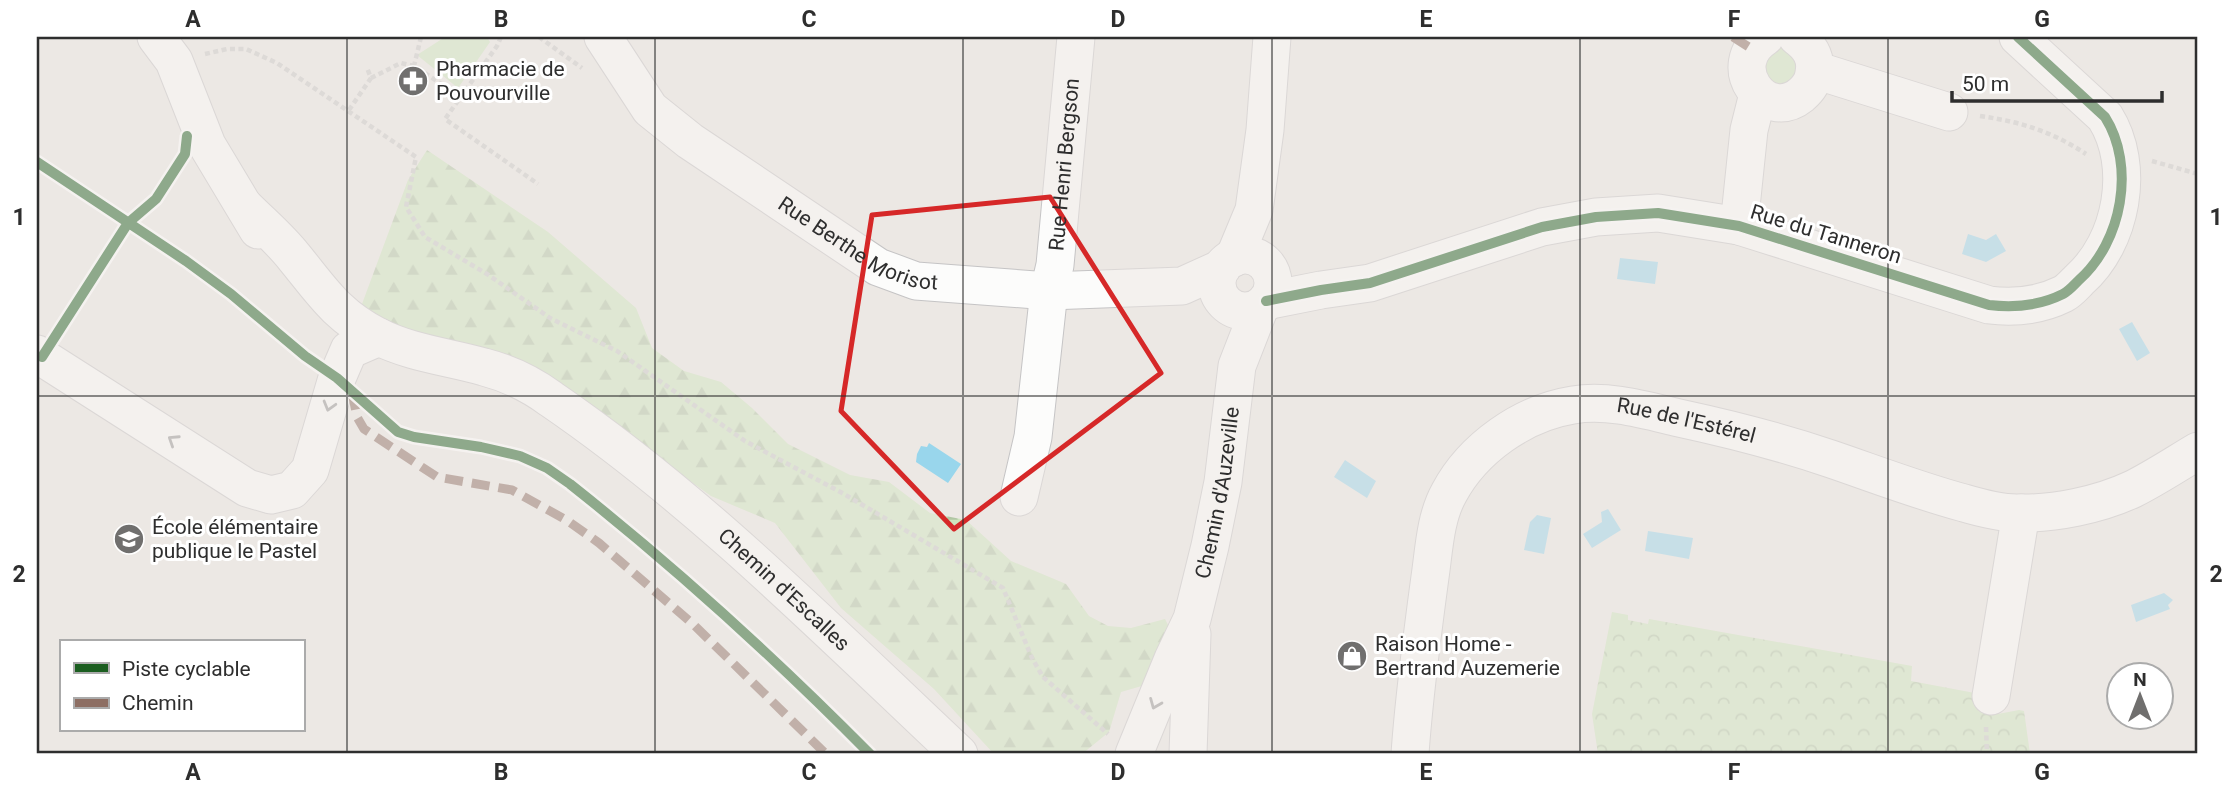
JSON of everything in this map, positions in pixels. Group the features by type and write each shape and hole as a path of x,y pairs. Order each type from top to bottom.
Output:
{"street":[{"name":"Rue Berthe Morisot","path":"603,37 650,109 690,141 878,267 916,281 1049,291 1246,284"},
{"name":"Rue Henri Bergson","path":"1019,497 1033,437 1049,291 1055,265 1076,37"},
{"name":"Chemin d'Auzeville","path":"1125,747 1192,619 1210,546 1223,482 1265,130 1272,37"},
{"path":"1765,37 1752,49 1747,60 1747,74 1758,94 1776,102 1796,99 1814,80 1812,54 1807,45 1797,37"},
{"name":"Rue du Tanneron","path":"1246,284 1321,290 1370,283 1542,227 1597,217 1658,213 1739,226 1989,305 2024,306 2065,293 2087,273 2111,232 2121,197 2120,152 2115,132 2105,117 2018,37"},
{"name":"Chemin d'Escalles","path":"177,47 207,145 246,208 278,268 312,317 329,335 364,344 394,366 478,381 515,391 601,433 722,531 959,754"},
{"path":"1815,70 1949,112"},
{"path":"1739,226 1749,130 1758,94"},
{"path":"37,354 247,488 271,495 292,490 310,470 337,378 364,344"},
{"name":"Rue de l'Estérel","path":"1410,754 1415,684 1438,522 1448,493 1486,448 1515,426 1545,411 1575,404 1637,408 1720,427 1828,458 1938,496 1990,510 2021,513 2089,504 2131,490 2198,451"},
{"path":"1992,696 2021,513"},
{"name":"Chemin d'Auzeville","path":"1188,754 1192,619"}],"path":[{"path":"414,66 421,37"},
{"path":"501,37 445,119 538,184"},
{"path":"539,37 589,72"},
{"path":"177,47 246,49 277,63 349,110 416,157 406,207 425,237 487,274 550,318 617,351 745,441 844,494 1003,588 1042,677 1125,747"},
{"path":"349,110 371,78 401,63 414,66 461,97"},
{"path":"367,68 371,78"},
{"path":"1949,112 2015,121 2059,137 2088,155 2120,152 2198,174"},
{"path":"1987,745 1991,754"}],"highlighted area":[{"path":"1050,197 1161,373 954,529 841,411 872,215"}],"green space":[{"path":"445,37 487,37 490,42 458,88 417,55"},
{"path":"1778,45 1793,48 1802,77 1770,89 1760,58"},
{"path":"427,150 548,232 636,308 652,348 684,371 721,382 788,444 850,475 889,482 930,513 966,520 1011,561 1066,584 1089,616 1108,626 1131,628 1165,619 1173,635 1152,683 1121,692 1109,732 1082,754 994,754 934,689 841,608 775,523 711,496 644,448 364,322 362,304 408,180"},
{"path":"1612,612 1628,615 1628,620 1648,624 1649,619 1912,666 1911,681 1980,694 1996,701 1998,714 2024,711 2030,754 1598,754 1592,714"}],"water":[{"path":"1968,234 1986,240 1996,234 2006,251 1986,262 1962,254"},
{"path":"1620,258 1658,262 1655,284 1617,279"},
{"path":"2132,322 2150,353 2137,361 2119,329"},
{"path":"929,443 961,464 948,483 916,462 921,446 927,447"},
{"path":"1345,460 1376,481 1367,498 1334,477"},
{"path":"1608,509 1621,530 1592,548 1583,534 1602,522 1601,512"},
{"path":"1537,515 1551,518 1544,554 1524,550 1530,522"},
{"path":"1648,531 1693,538 1689,559 1645,551"},
{"path":"2164,593 2173,600 2168,605 2170,609 2136,622 2131,605"}],"marked path":[{"path":"1733,37 1752,49"},
{"path":"352,392 357,417 364,429 437,477 512,490 568,521 599,543 694,625 826,754"}],"cycle path":[{"path":"1266,301 1370,283 1542,227 1596,217 1658,213 1739,226 1989,305 2026,305 2054,298 2073,286 2094,264 2106,245 2120,203 2120,158 2115,137 2105,117 2018,37"},
{"path":"42,357 128,223 156,199 185,154 187,136"},
{"path":"37,162 231,294 305,356 337,378 398,432 520,456 547,468 570,484 724,614 870,754"}],"place":[{"name":"Pharmacie de Pouvourville","path":"413,81"},
{"name":"École élémentaire publique le Pastel","path":"129,539"},
{"name":"Raison Home - Bertrand Auzemerie","path":"1352,656"}]}
